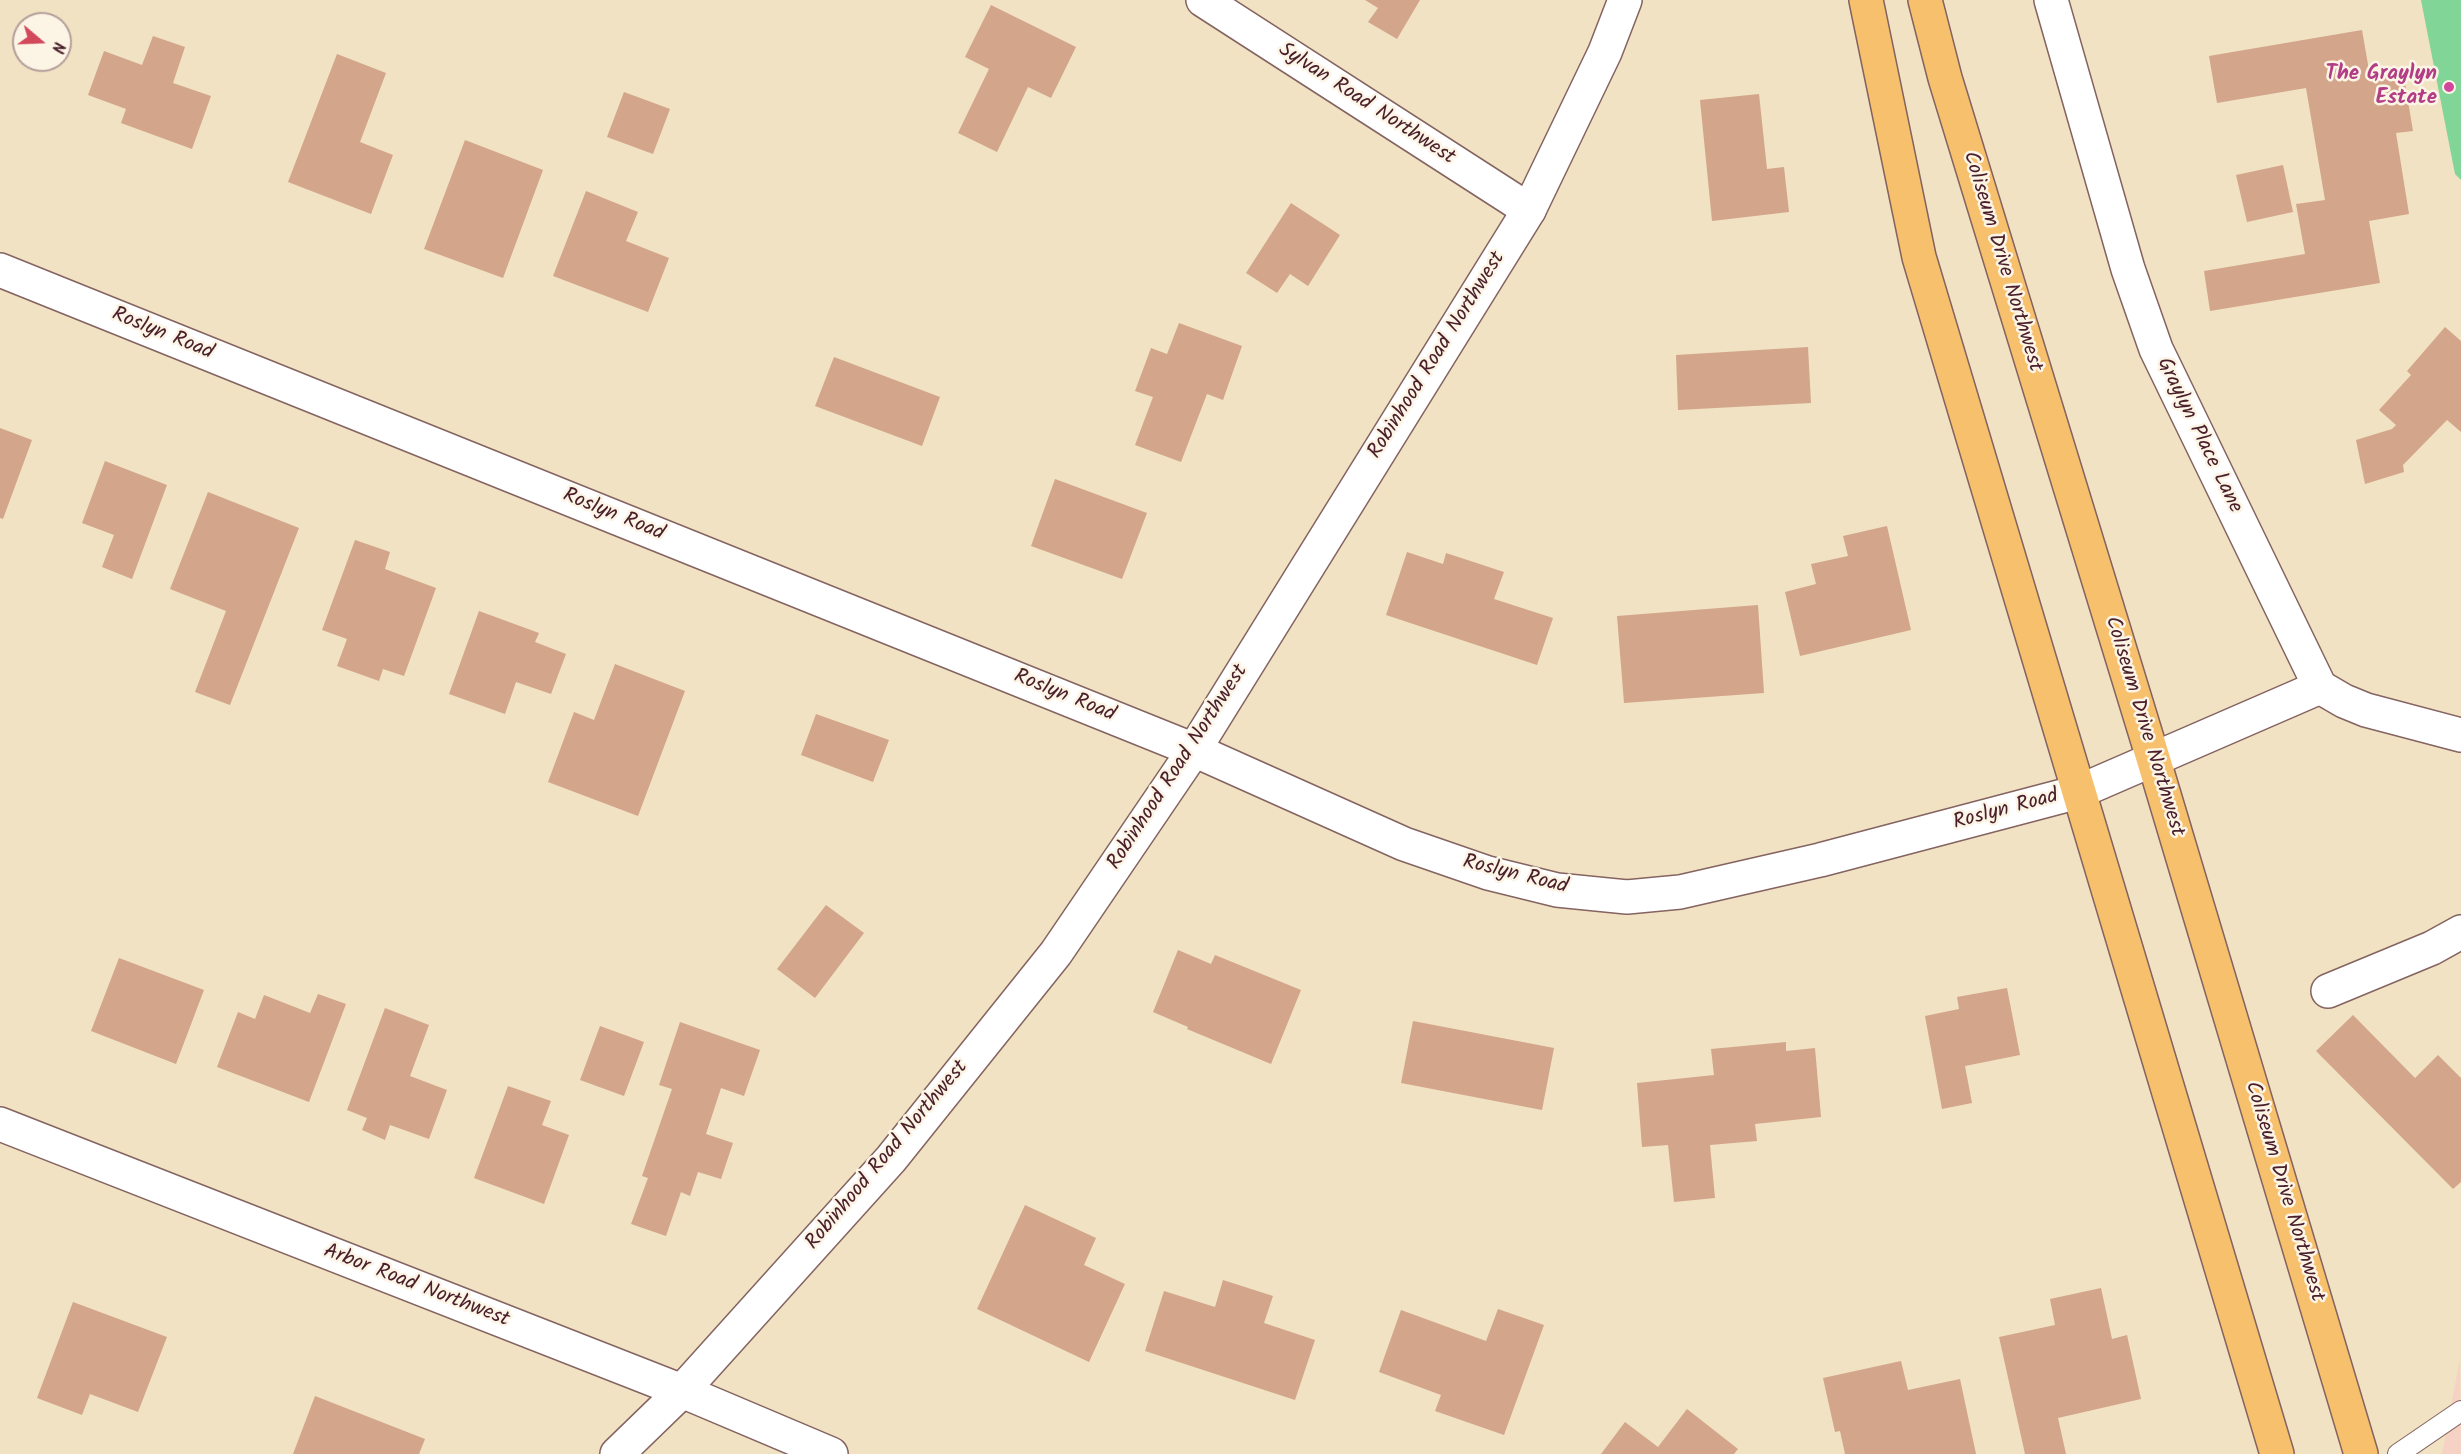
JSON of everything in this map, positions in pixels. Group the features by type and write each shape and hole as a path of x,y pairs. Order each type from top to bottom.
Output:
{"main road":[{"path":"1866,0 1919,257 2277,1454"},
{"name":"Coliseum Drive Northwest","path":"1925,0 1945,78 2153,758 2361,1454"}],"street":[{"name":"Sylvan Road Northwest","path":"1203,0 1529,210"},
{"name":"Robinhood Road Northwest","path":"617,1454 682,1391 891,1159 1056,953 1194,750 1529,210 1605,52 1625,0"},
{"name":"Graylyn Place Lane","path":"2051,0 2128,269 2156,349 2320,687"},
{"name":"Roslyn Road","path":"0,270 1194,750 1404,844 1478,870 1557,890 1627,897 1680,892 1820,860 2078,792 2153,758"},
{"path":"2153,758 2320,687 2366,711 2461,735"},
{"path":"2328,991 2432,948 2461,932"},
{"name":"Arbor Road Northwest","path":"0,1124 682,1391 831,1454"}],"lane":[{"path":"2398,1454 2461,1411"}],"shaded area":[{"path":"2460,1358 2461,1454 2442,1454"}],"green space":[{"name":"The Graylyn Estate","path":"2421,0 2461,0 2461,180 2455,174"}],"building":[{"path":"1365,0 1420,0 1397,39 1368,22 1378,8"},
{"path":"991,5 1076,47 1051,98 1028,87 997,152 958,133 989,69 965,57"},
{"path":"2362,30 2370,76 2403,71 2413,131 2396,133 2409,214 2369,221 2380,283 2210,311 2204,271 2305,254 2296,204 2325,200 2306,88 2217,103 2209,56"},
{"path":"153,36 185,47 173,83 211,96 192,149 121,123 126,109 88,95 104,51 142,65"},
{"path":"337,54 386,73 360,142 393,155 371,214 288,182"},
{"path":"624,92 670,109 653,154 607,137"},
{"path":"1759,94 1767,169 1784,167 1789,212 1712,221 1700,100"},
{"path":"465,140 543,170 503,278 424,249"},
{"path":"2283,165 2293,212 2247,222 2236,175"},
{"path":"586,191 638,212 626,241 669,258 648,312 553,276"},
{"path":"1291,203 1340,235 1308,286 1290,274 1277,293 1246,273"},
{"path":"1179,323 1242,346 1223,400 1207,394 1181,462 1135,445 1153,397 1135,391 1151,348 1167,354"},
{"path":"2445,327 2461,341 2461,432 2447,420 2403,465 2404,472 2365,484 2356,440 2392,429 2396,425 2379,410 2411,375 2407,371"},
{"path":"1808,347 1811,403 1678,410 1676,355"},
{"path":"834,357 940,397 922,446 815,406"},
{"path":"0,428 32,440 3,519 0,518"},
{"path":"105,461 167,485 132,579 102,567 114,535 82,523"},
{"path":"1055,479 1147,513 1122,579 1031,546"},
{"path":"208,492 299,528 230,705 195,692 226,611 170,589"},
{"path":"1887,526 1911,630 1800,656 1785,592 1816,584 1811,564 1848,556 1843,536"},
{"path":"355,540 390,552 385,569 436,588 404,676 383,669 379,681 337,666 347,639 322,630"},
{"path":"1407,552 1443,564 1446,553 1504,572 1494,599 1553,618 1537,665 1386,615"},
{"path":"1758,605 1764,693 1624,703 1617,616"},
{"path":"479,611 539,633 535,642 566,654 551,694 516,682 505,714 449,694"},
{"path":"615,664 685,691 638,816 548,782 574,712 594,720"},
{"path":"816,714 889,740 873,782 801,755"},
{"path":"826,905 864,933 815,998 777,969"},
{"path":"1178,950 1211,964 1215,955 1301,990 1271,1064 1187,1029 1188,1027 1153,1012"},
{"path":"119,958 204,990 176,1064 91,1031"},
{"path":"2007,988 2020,1055 1965,1066 1972,1103 1942,1109 1925,1016 1959,1009 1957,997"},
{"path":"318,994 346,1004 309,1102 217,1067 238,1012 255,1019 264,995 310,1013"},
{"path":"385,1008 429,1025 410,1076 447,1090 429,1139 390,1125 385,1140 362,1130 367,1118 347,1110"},
{"path":"2353,1015 2415,1078 2438,1055 2461,1078 2461,1182 2453,1189 2316,1051"},
{"path":"1413,1021 1554,1048 1542,1110 1401,1083"},
{"path":"680,1022 760,1050 744,1096 721,1088 706,1134 733,1143 721,1179 698,1172 690,1196 681,1192 666,1236 631,1224 648,1178 642,1176 672,1089 659,1085"},
{"path":"600,1026 644,1042 624,1096 580,1080"},
{"path":"1786,1042 1786,1051 1815,1048 1821,1117 1755,1124 1757,1141 1710,1145 1715,1198 1674,1202 1668,1145 1642,1147 1637,1083 1714,1075 1711,1049"},
{"path":"508,1086 551,1101 542,1125 569,1135 544,1204 474,1178"},
{"path":"1025,1205 1096,1238 1084,1265 1125,1284 1089,1362 977,1309"},
{"path":"1223,1280 1273,1296 1264,1323 1315,1340 1295,1400 1145,1351 1164,1291 1215,1307"},
{"path":"2101,1288 2112,1339 2127,1335 2141,1399 2058,1418 2066,1454 2025,1454 1999,1337 2055,1325 2050,1299"},
{"path":"73,1302 167,1337 138,1412 90,1394 82,1415 37,1398"},
{"path":"1498,1309 1544,1325 1504,1435 1435,1411 1441,1395 1379,1372 1401,1310 1486,1341"},
{"path":"1901,1361 1908,1390 1960,1379 1976,1454 1845,1454 1840,1431 1835,1432 1823,1378"},
{"path":"315,1396 425,1439 419,1454 293,1454"},
{"path":"1687,1409 1738,1449 1734,1454 1601,1454 1625,1422 1658,1447"}],"place":[{"name":"The Graylyn Estate","path":"2449,87"}]}
